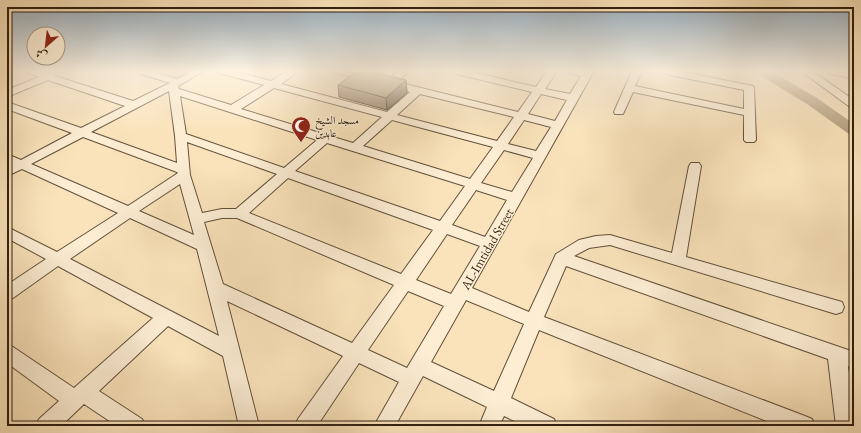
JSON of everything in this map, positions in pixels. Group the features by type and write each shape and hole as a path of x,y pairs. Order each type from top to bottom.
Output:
{"street":[{"path":"93,91 134,105"},
{"path":"7,172 134,105 164,91"},
{"path":"176,91 184,173 216,288 249,426"},
{"path":"188,91 233,110 516,198"},
{"path":"233,110 262,91"},
{"path":"295,91 540,156"},
{"path":"328,100 340,91"},
{"path":"355,147 417,91"},
{"path":"418,91 558,125"},
{"path":"305,426 539,91"},
{"path":"545,91 573,98"},
{"name":"AL-Imtidad Street","path":"384,426 577,91"},
{"path":"619,112 629,91"},
{"path":"645,91 749,113"},
{"path":"749,91 750,140"},
{"path":"833,91 854,105"},
{"path":"7,105 184,173"},
{"path":"180,136 490,244"},
{"path":"238,214 326,138"},
{"path":"7,158 203,245"},
{"path":"678,260 695,166"},
{"path":"7,293 184,173"},
{"path":"196,220 224,213 238,214 405,282 459,297 534,321 805,426"},
{"path":"7,232 165,318 232,352"},
{"path":"489,426 561,258 576,247 592,240 610,240 836,307"},
{"path":"561,258 845,357 846,426"},
{"path":"216,288 357,352 498,403 547,426"},
{"path":"46,426 165,318"},
{"path":"7,353 79,396 136,426"}],"building":[{"path":"361,91 394,91 386,98"}],"waterway":[{"path":"796,91 854,131"}],"place":[{"name":"مسجد الشيخ عابدين","path":"301,143"}]}
